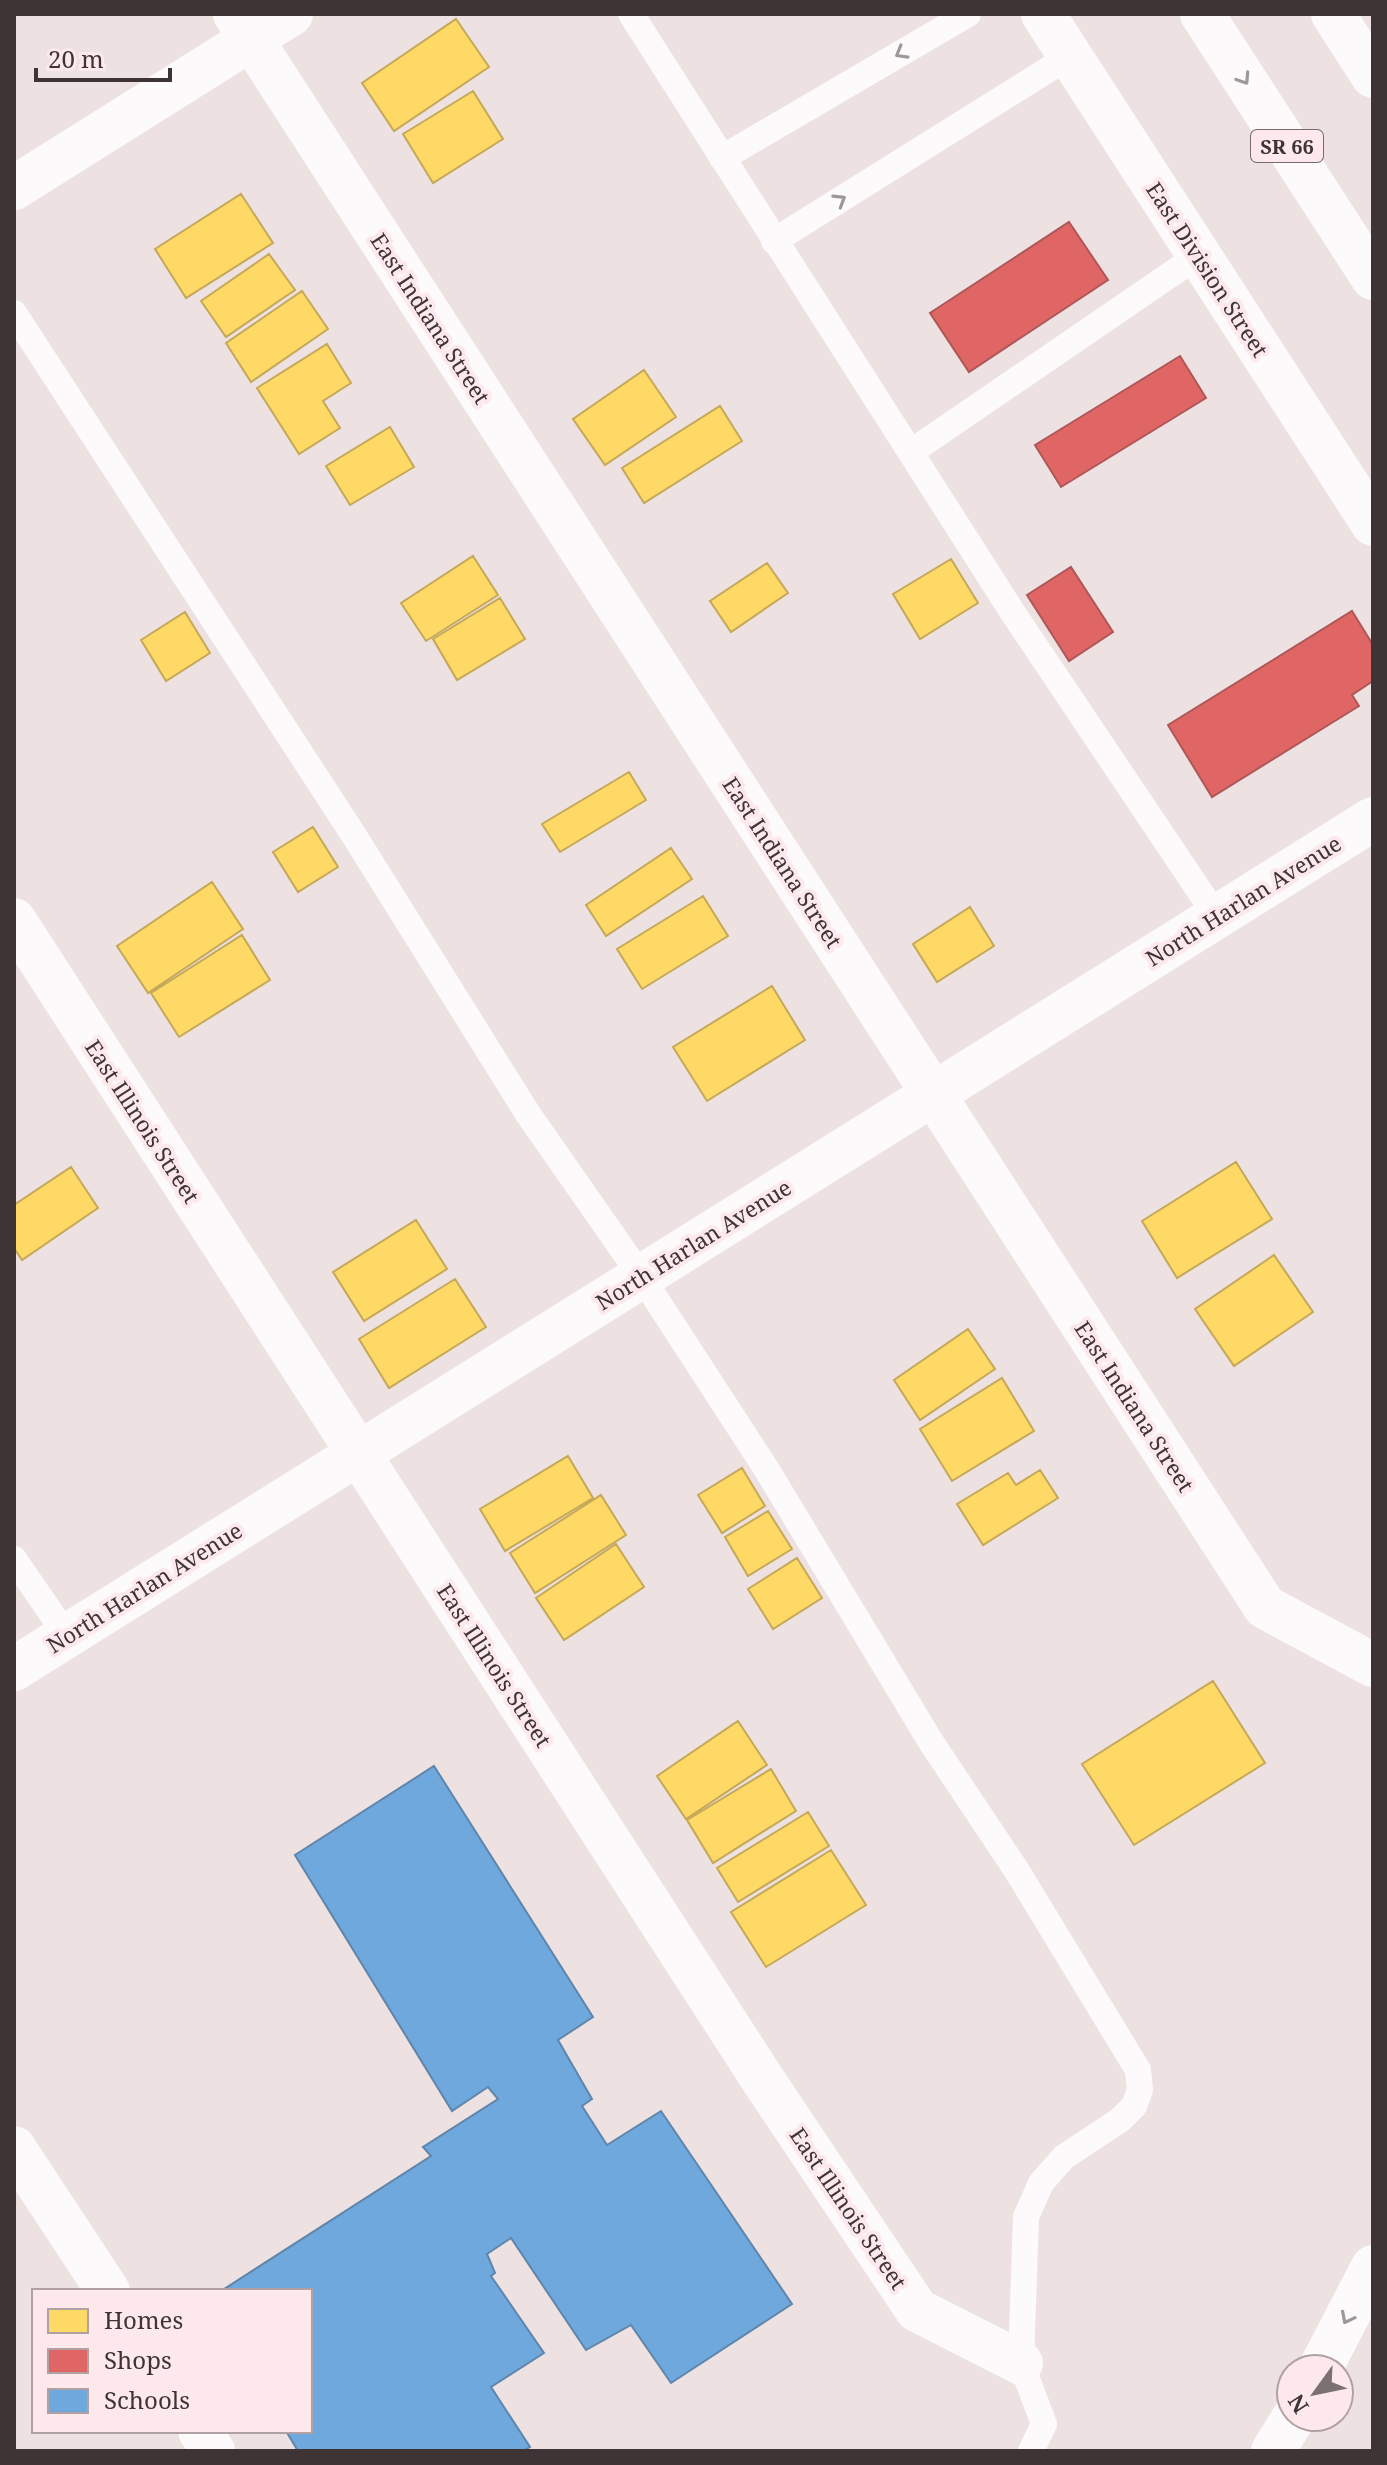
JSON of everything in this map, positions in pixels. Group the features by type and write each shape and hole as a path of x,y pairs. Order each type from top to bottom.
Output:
{"main road":[{"path":"14,188 243,27 291,14"},
{"name":"East Division Street","path":"1043,14 1373,524"},
{"name":"SR 66","path":"1202,14 1373,278"},
{"path":"1333,14 1373,76"},
{"name":"East Indiana Street","path":"243,27 1265,1607 1373,1665"},
{"name":"North Harlan Avenue","path":"14,1669 1373,819"},
{"name":"East Illinois Street","path":"14,920 765,2083 917,2310 1021,2363"},
{"path":"14,2148 107,2289"},
{"path":"1328,2353 1373,2267"},
{"path":"201,2433 213,2451"},
{"path":"1273,2451 1284,2433"}],"lane":[{"path":"631,14 1013,613 1217,917"},
{"path":"722,158 968,14"},
{"path":"774,241 1070,56"},
{"path":"911,452 1199,255"},
{"path":"14,313 355,837 528,1114 641,1276 767,1470 931,1742 1017,1871 1138,2070 1140,2090 1134,2106 1120,2120 1064,2157 1041,2183 1026,2217 1021,2363 1044,2424 1031,2451"},
{"path":"14,1559 67,1636"}],"building: Homes":[{"path":"456,19 489,67 394,131 362,83"},
{"path":"473,91 503,139 433,183 403,134"},
{"path":"241,194 273,243 186,298 155,249"},
{"path":"269,254 295,290 226,337 201,301"},
{"path":"302,291 328,329 251,382 226,343"},
{"path":"327,344 351,383 323,401 340,428 299,454 257,388"},
{"path":"644,370 676,417 605,465 573,419"},
{"path":"720,406 742,441 644,503 622,468"},
{"path":"390,427 414,467 350,505 326,466"},
{"path":"473,556 498,595 426,641 401,603"},
{"path":"951,559 978,603 920,639 893,594"},
{"path":"767,563 788,593 731,632 710,601"},
{"path":"500,598 525,639 457,680 433,639"},
{"path":"185,612 210,653 166,681 141,640"},
{"path":"629,772 646,800 560,852 542,824"},
{"path":"313,827 338,867 298,892 273,852"},
{"path":"671,848 692,879 606,936 586,905"},
{"path":"212,882 243,929 148,993 117,946"},
{"path":"703,896 728,936 642,989 617,949"},
{"path":"970,907 994,946 937,982 913,944"},
{"path":"242,935 270,980 179,1037 151,993"},
{"path":"772,986 805,1040 707,1101 673,1047"},
{"path":"1236,1162 1272,1219 1177,1278 1142,1221"},
{"path":"71,1167 98,1208 22,1260 14,1248 14,1205"},
{"path":"416,1220 447,1269 364,1321 333,1272"},
{"path":"1274,1255 1313,1312 1234,1366 1195,1309"},
{"path":"455,1279 486,1327 389,1388 359,1339"},
{"path":"968,1329 995,1369 920,1420 894,1380"},
{"path":"1002,1378 1034,1431 952,1481 920,1429"},
{"path":"568,1456 593,1498 505,1551 480,1509"},
{"path":"742,1468 765,1506 722,1533 698,1495"},
{"path":"1040,1470 1058,1498 983,1545 957,1504 1008,1473 1016,1485"},
{"path":"601,1495 626,1535 535,1593 510,1553"},
{"path":"768,1511 792,1549 748,1576 725,1537"},
{"path":"616,1544 644,1587 564,1640 536,1598"},
{"path":"797,1558 822,1598 773,1629 748,1589"},
{"path":"1213,1681 1265,1763 1134,1845 1082,1764"},
{"path":"738,1721 767,1765 686,1819 657,1776"},
{"path":"771,1769 796,1811 713,1863 687,1820"},
{"path":"808,1812 829,1846 738,1902 717,1868"},
{"path":"831,1850 866,1905 766,1967 731,1912"}],"building: Shops":[{"path":"1069,222 1108,280 969,372 930,313"},
{"path":"1180,356 1206,398 1061,487 1035,445"},
{"path":"1071,567 1113,632 1069,661 1027,595"},
{"path":"1352,611 1373,645 1373,681 1352,695 1359,706 1212,797 1168,725"}],"building: Schools":[{"path":"434,1766 593,2017 558,2040 592,2099 582,2106 607,2145 661,2111 792,2304 671,2383 631,2325 586,2350 511,2238 487,2254 495,2273 491,2276 544,2353 491,2387 530,2447 523,2451 298,2451 287,2433 312,2433 312,2289 224,2289 431,2156 423,2147 498,2099 488,2087 452,2111 295,1855"}]}
